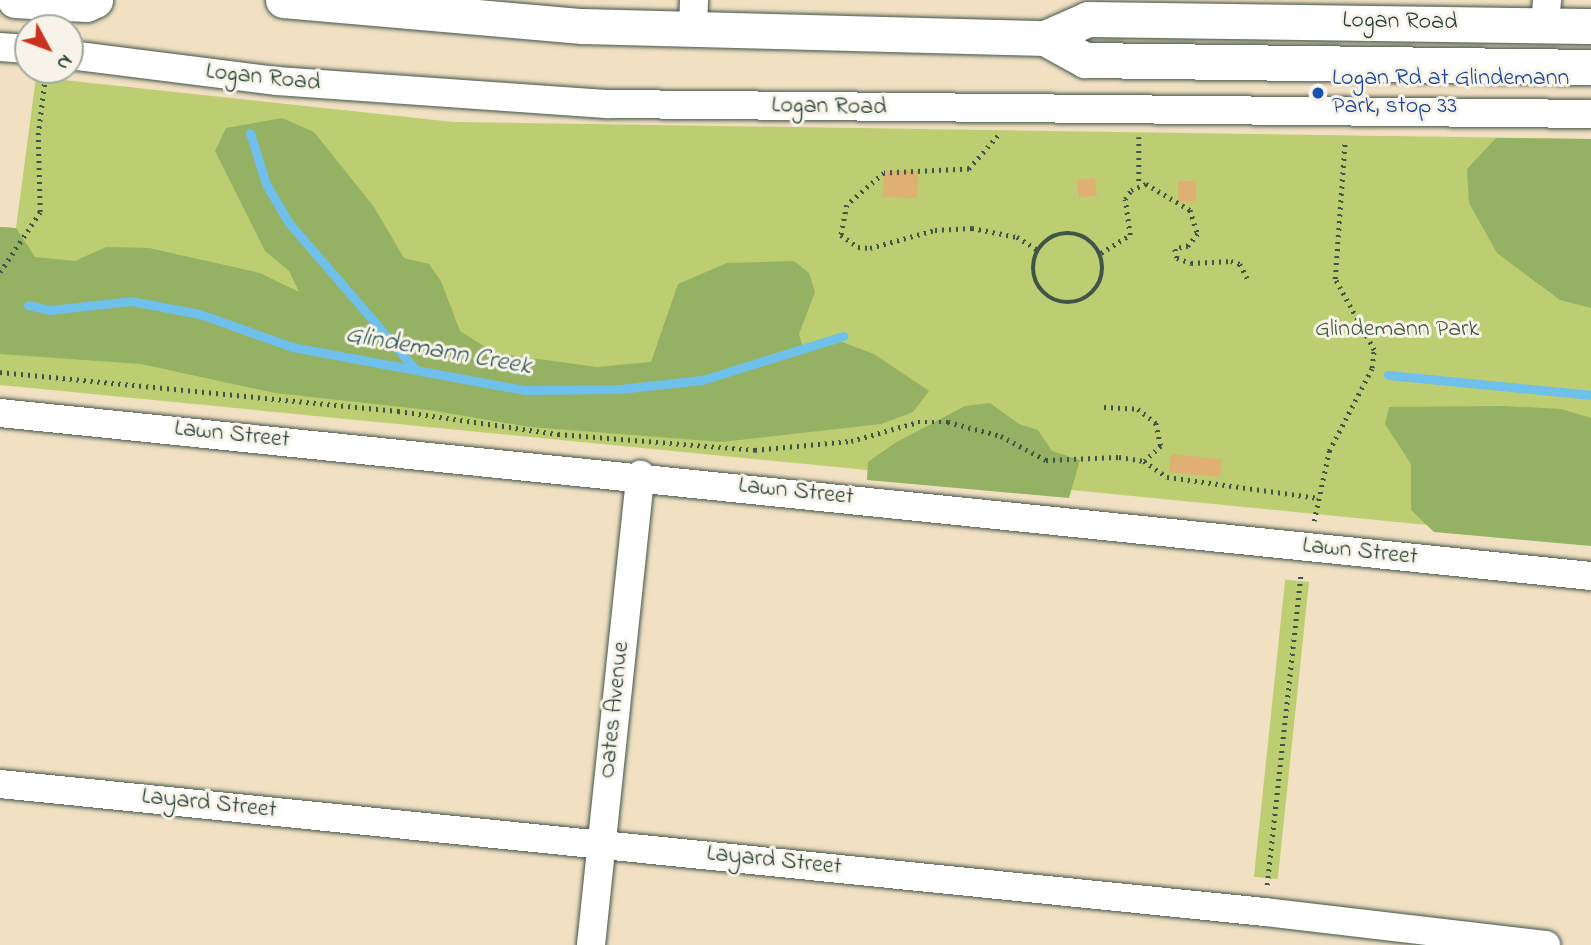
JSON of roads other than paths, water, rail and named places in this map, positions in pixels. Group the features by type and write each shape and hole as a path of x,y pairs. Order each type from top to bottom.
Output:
{"main road":[{"path":"15,0 86,4 96,0"},
{"name":"Logan Road","path":"283,0 694,15 1045,38 1084,60 1591,67"},
{"name":"Logan Road","path":"1045,38 1088,19 1121,9 1546,12 1591,26"}],"street":[{"name":"Logan Road","path":"84,57 277,81 609,104 1591,114"},
{"name":"Lawn Street","path":"0,413 640,475 1591,576"},
{"name":"Oates Avenue","path":"591,945 640,475"},
{"name":"Layard Street","path":"0,784 1265,912 1546,945"}],"waterway":[{"path":"250,133 266,184 289,223 414,368"},
{"name":"Glindemann Creek","path":"28,305 50,310 131,301 200,314 292,347 525,390 620,389 702,380 843,336"},
{"name":"Glindemann Creek","path":"1388,375 1591,395"}],"place":[{"name":"Logan Rd at Glindemann Park, stop 33","path":"1318,93"}],"park label":[{"name":"Glindemann Park","path":"1397,330"}]}
